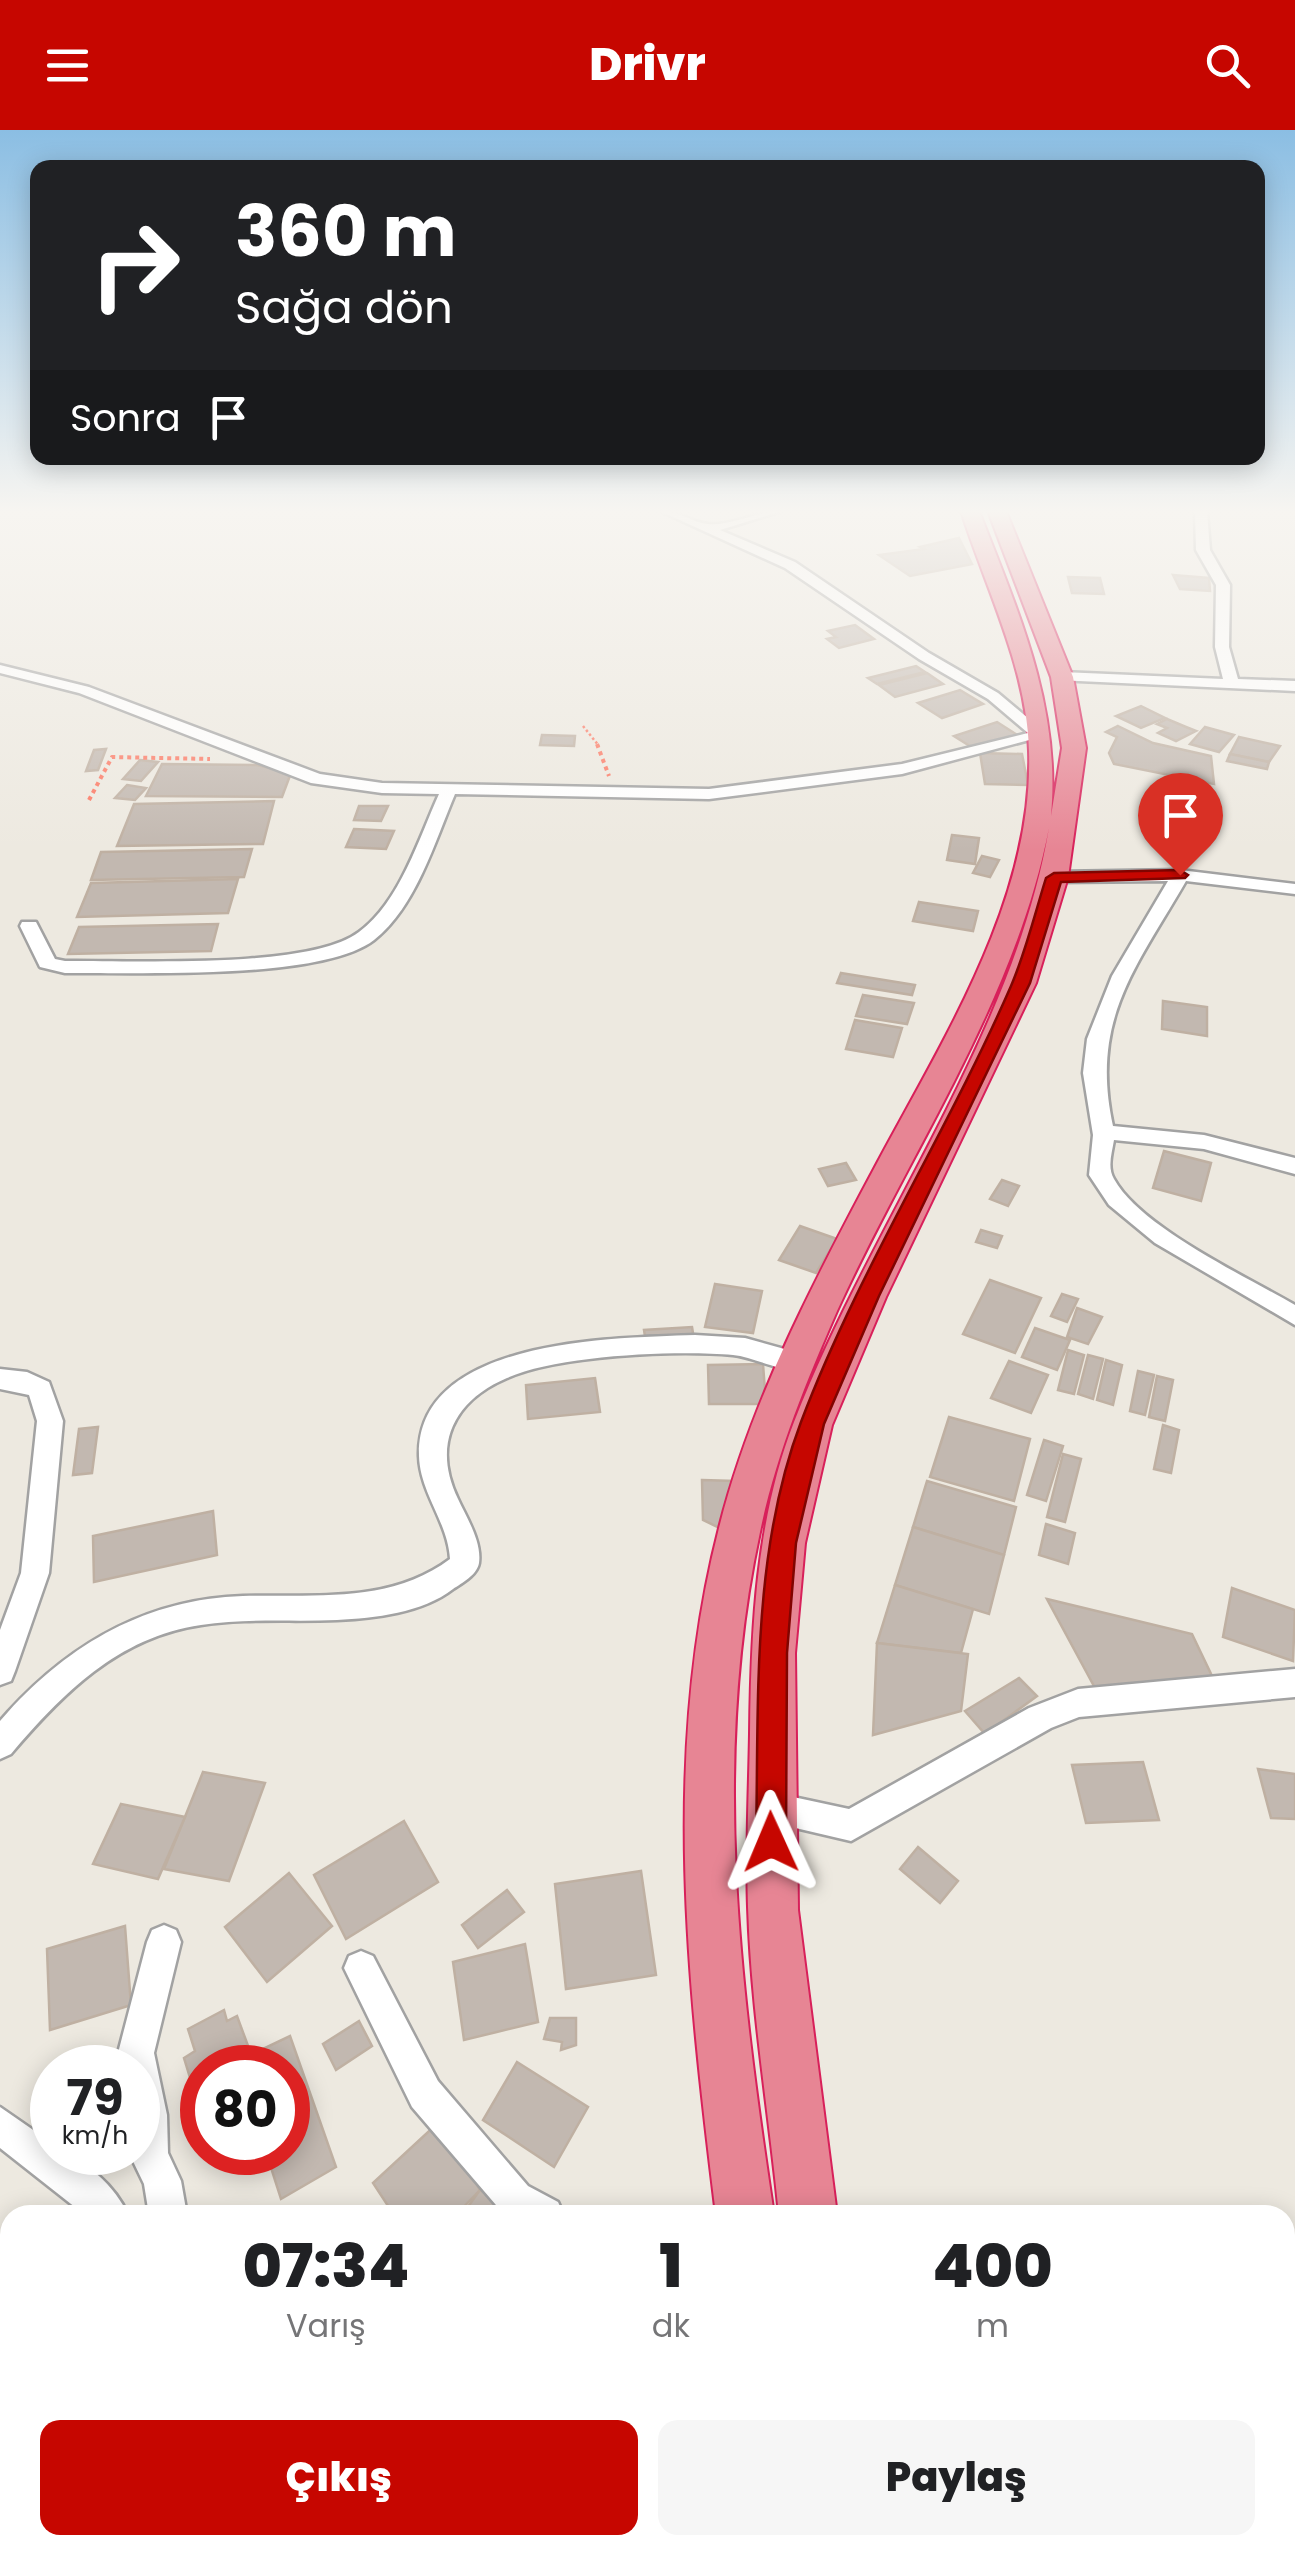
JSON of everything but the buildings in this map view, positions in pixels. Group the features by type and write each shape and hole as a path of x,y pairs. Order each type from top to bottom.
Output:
{"highway":[{"path":"744,2205 722,2054 710,1908 709,1810 717,1643 744,1510 772,1417 990,976 1027,863 1042,778 1040,736 1008,624"},
{"path":"807,2205 773,1910 773,1653 784,1543 812,1424 868,1296 1021,983 1054,878 1074,748 1062,676 1042,624"}],"street":[{"path":"877,624 993,696 1040,736"},
{"path":"1223,624 1222,647 1231,682"},
{"path":"0,670 84,690 317,780 351,786 743,791 902,768 1040,736"},
{"path":"1062,676 1295,686"},
{"path":"29,926 47,964 65,966 187,964 337,951 364,939 407,885 449,790"},
{"path":"1054,878 1180,875 1295,890"},
{"path":"1180,875 1117,990 1096,1040 1096,1110 1104,1132 1098,1154 1101,1179 1134,1214 1295,1316"},
{"path":"1104,1132 1204,1142 1295,1166"},
{"path":"0,1744 64,1671 106,1644 165,1620 246,1607 355,1606 402,1599 447,1583 465,1564 466,1544 440,1498 430,1463 434,1431 447,1404 476,1382 510,1366 693,1344 744,1347 797,1362"},
{"path":"0,1379 27,1382 40,1389 50,1421 35,1573 0,1671"},
{"path":"770,1807 852,1826 1040,1718 1078,1703 1295,1682"},
{"path":"164,1942 136,2054 149,2116 148,2154 162,2181 166,2205"},
{"path":"361,1968 425,2094 515,2199 526,2205"},
{"path":"0,2126 102,2205"}],"path":[{"path":"584,726 599,746 616,792"},
{"path":"89,800 112,757 269,761"}],"route":[{"path":"771,1842 773,1653 784,1543 812,1424 868,1296 1021,983 1054,878 1180,875"}]}
